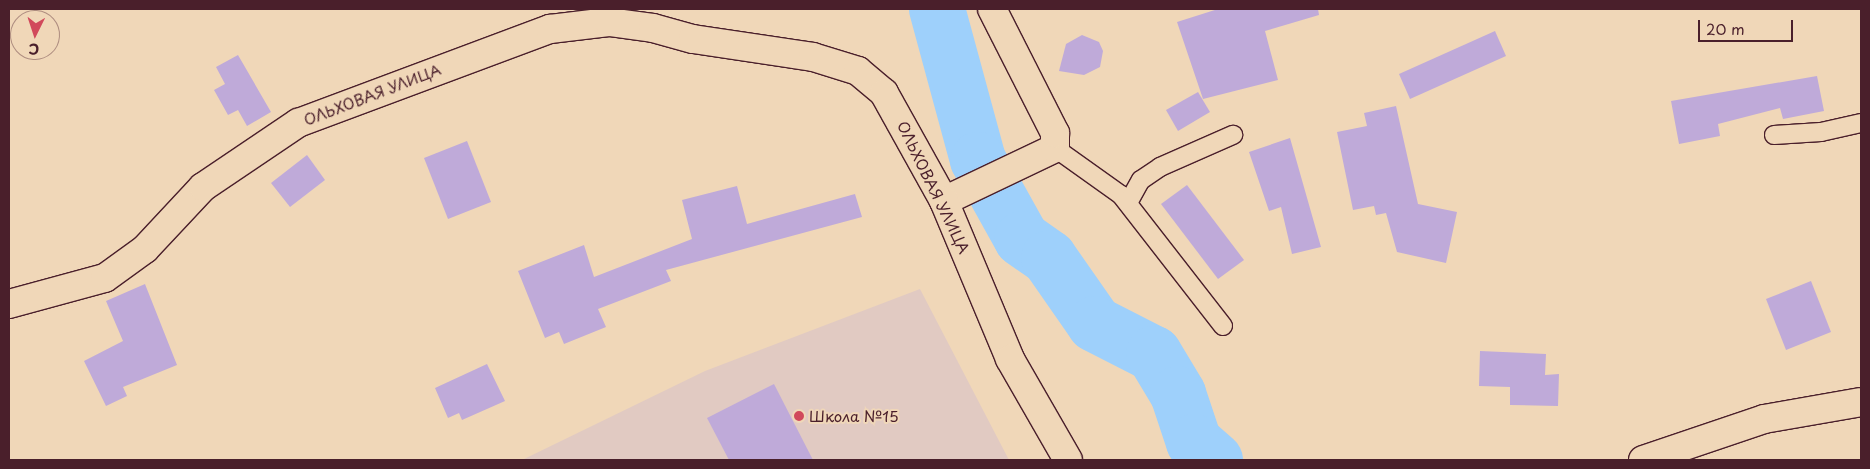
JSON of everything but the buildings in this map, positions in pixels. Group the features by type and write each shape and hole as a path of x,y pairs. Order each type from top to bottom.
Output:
{"street":[{"path":"955,197 1045,152 1055,133 992,9"},
{"name":"ОЛЬХОВАЯ УЛИЦА","path":"9,304 105,278 145,249 203,187 298,123 548,19 644,26 693,39 813,57 858,70 884,93 955,197 1010,359 1068,460"},
{"path":"1643,460 1764,419 1861,402"}],"lane":[{"path":"1774,134 1821,132 1861,123"},
{"path":"1128,203 1140,180 1233,135"},
{"path":"1045,152 1128,203 1223,326"}],"shaded area":[{"name":"Школа №15","path":"920,289 1009,460 522,460 705,371"}],"waterway":[{"path":"937,9 978,160 1022,239 1049,258 1095,324 1154,354 1178,394 1194,442 1215,460"}],"place":[{"name":"Школа №15","path":"799,416"}]}
